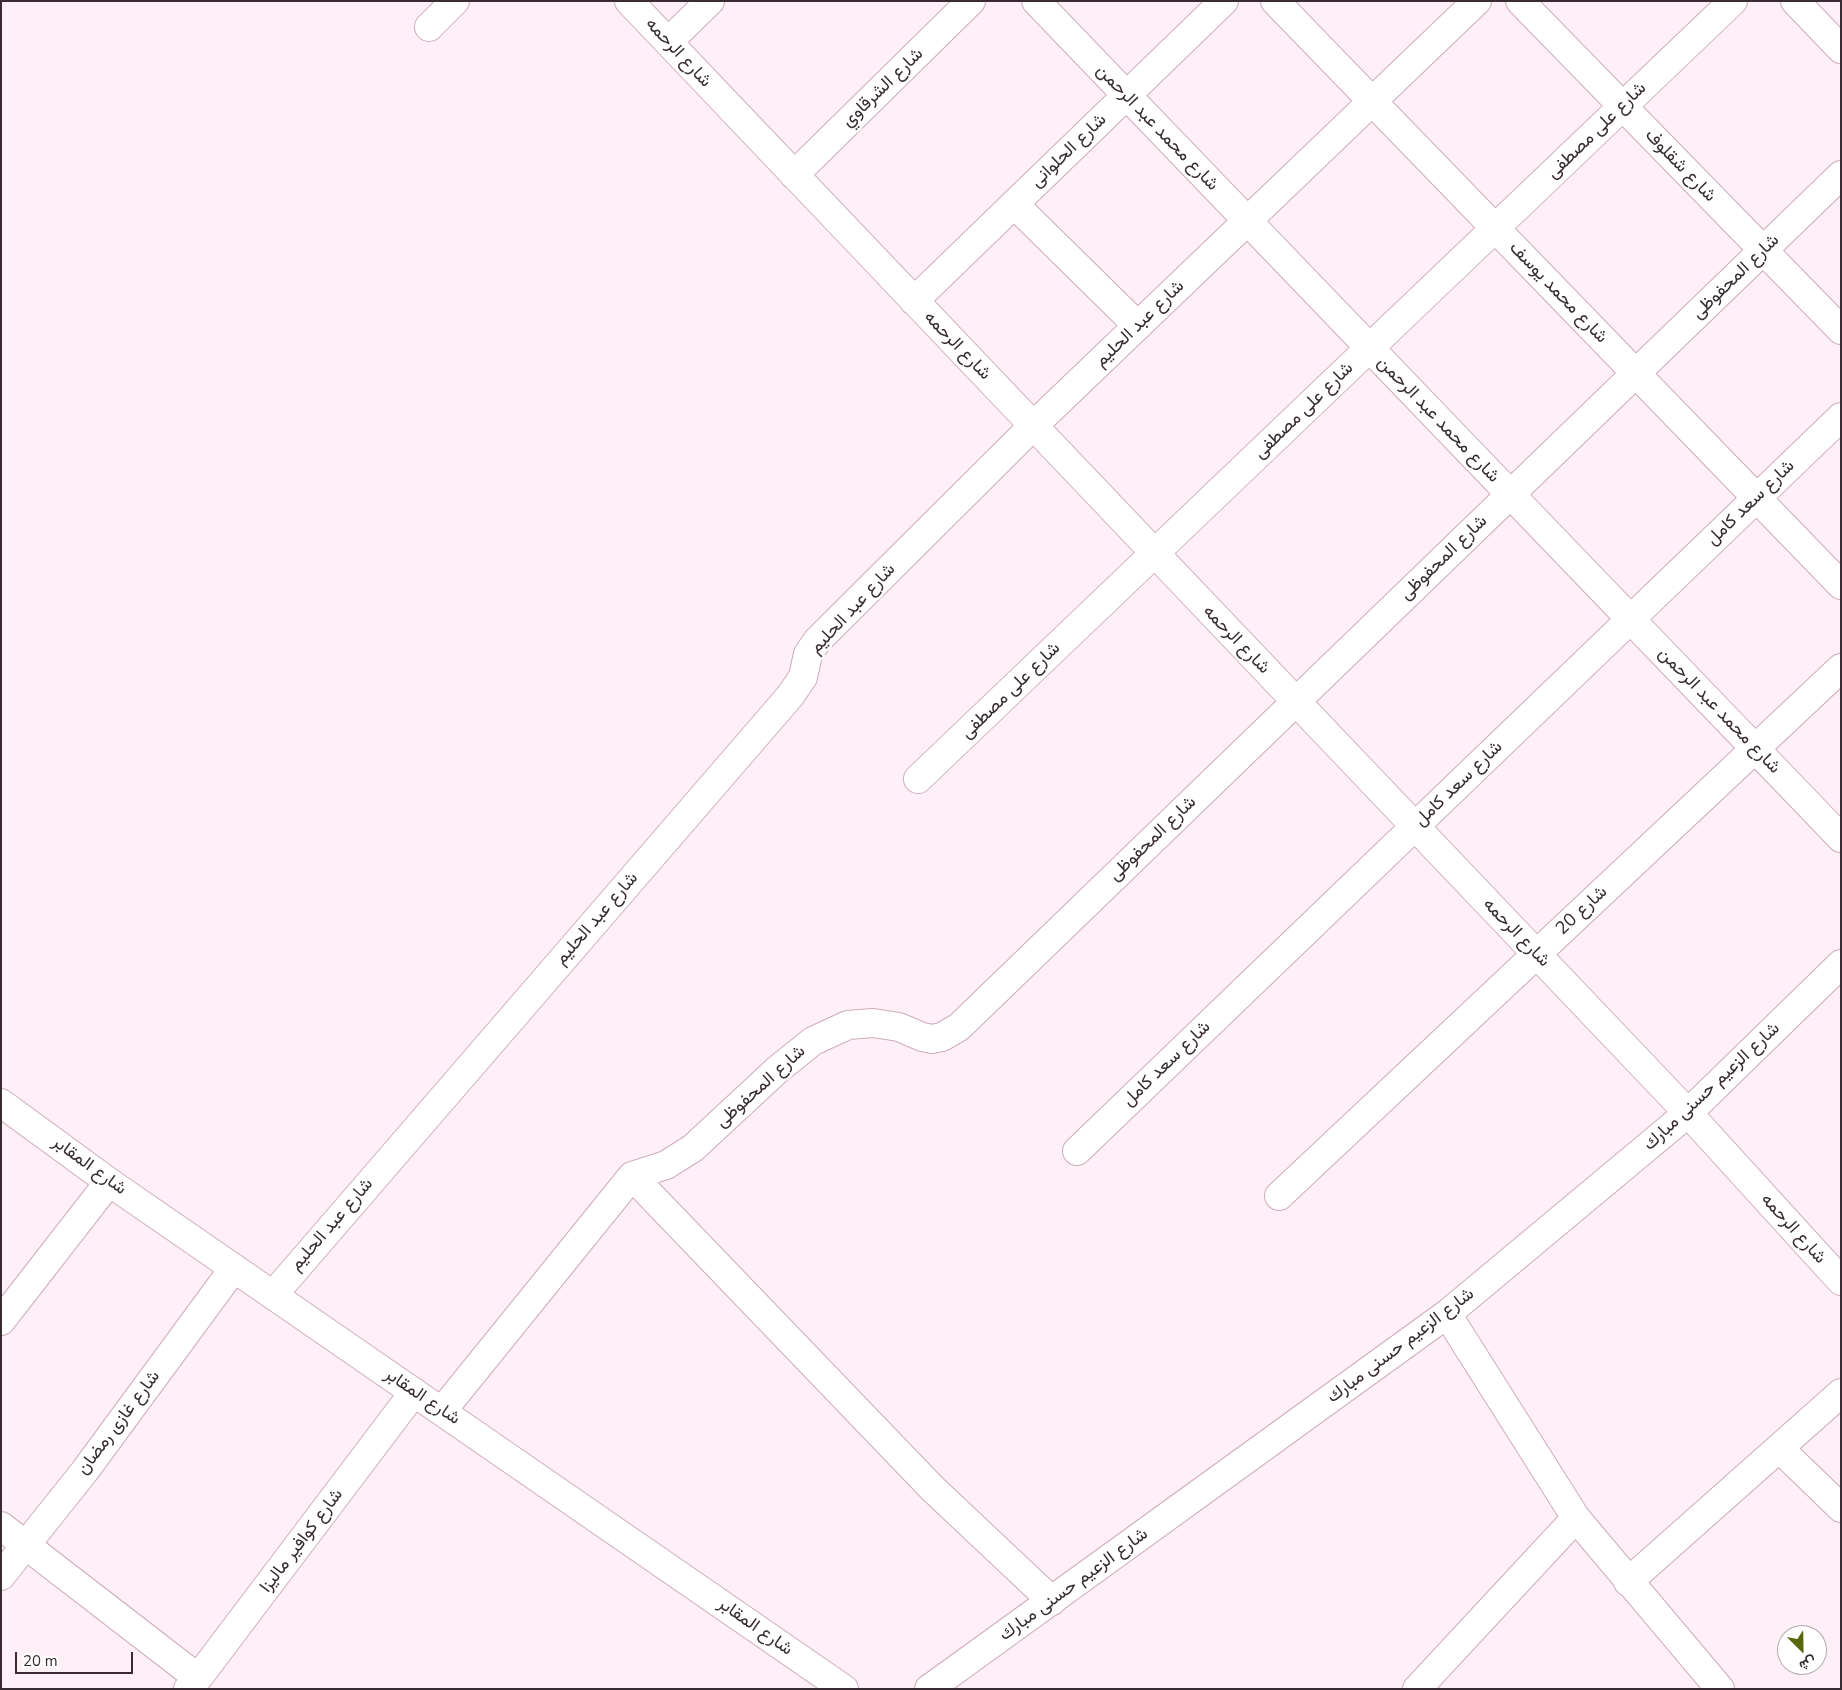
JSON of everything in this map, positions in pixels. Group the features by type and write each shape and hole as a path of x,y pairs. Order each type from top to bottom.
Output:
{"street":[{"path":"429,27 455,1"},
{"name":"شارع الرحمه","path":"629,1 1688,1113 1841,1281"},
{"path":"668,42 710,1"},
{"name":"شارع الشرقاوي","path":"794,175 971,1"},
{"name":"شارع محمد عبد الرحمن","path":"1036,1 1841,838"},
{"name":"شارع الحلوانى","path":"914,301 1224,1"},
{"name":"شارع محمد يوسف","path":"1275,1 1841,585"},
{"name":"شارع عبد الحليم","path":"273,1295 798,688 803,677 808,654 812,647 1033,426 1477,1"},
{"name":"شارع شقلوف","path":"1520,1 1841,330"},
{"name":"شارع على مصطفى","path":"918,779 1733,1"},
{"path":"1795,1 1841,49"},
{"name":"شارع المحفوظى","path":"632,1176 666,1165 693,1148 777,1070 813,1041 848,1026 874,1023 899,1027 922,1038 932,1039 951,1033 1841,175"},
{"path":"1014,204 1138,326"},
{"name":"شارع سعد كامل","path":"1077,1151 1841,417"},
{"name":"شارع 20","path":"1280,1196 1841,668"},
{"name":"شارع الزعيم حسنى مبارك","path":"929,1689 1447,1314 1688,1113 1841,964"},
{"name":"شارع المقابر","path":"1,1103 109,1182 844,1689"},
{"path":"442,1411 632,1176 933,1489 1052,1601"},
{"path":"1,1322 109,1182"},
{"name":"شارع غازى رمضان","path":"1,1576 84,1472 234,1268"},
{"path":"1447,1314 1576,1518 1720,1689"},
{"name":"شارع كوافير ماليزا","path":"193,1683 414,1392"},
{"path":"1628,1582 1841,1393"},
{"path":"1779,1448 1841,1508"},
{"path":"1417,1689 1576,1518"},
{"path":"1,1526 193,1683"}]}
